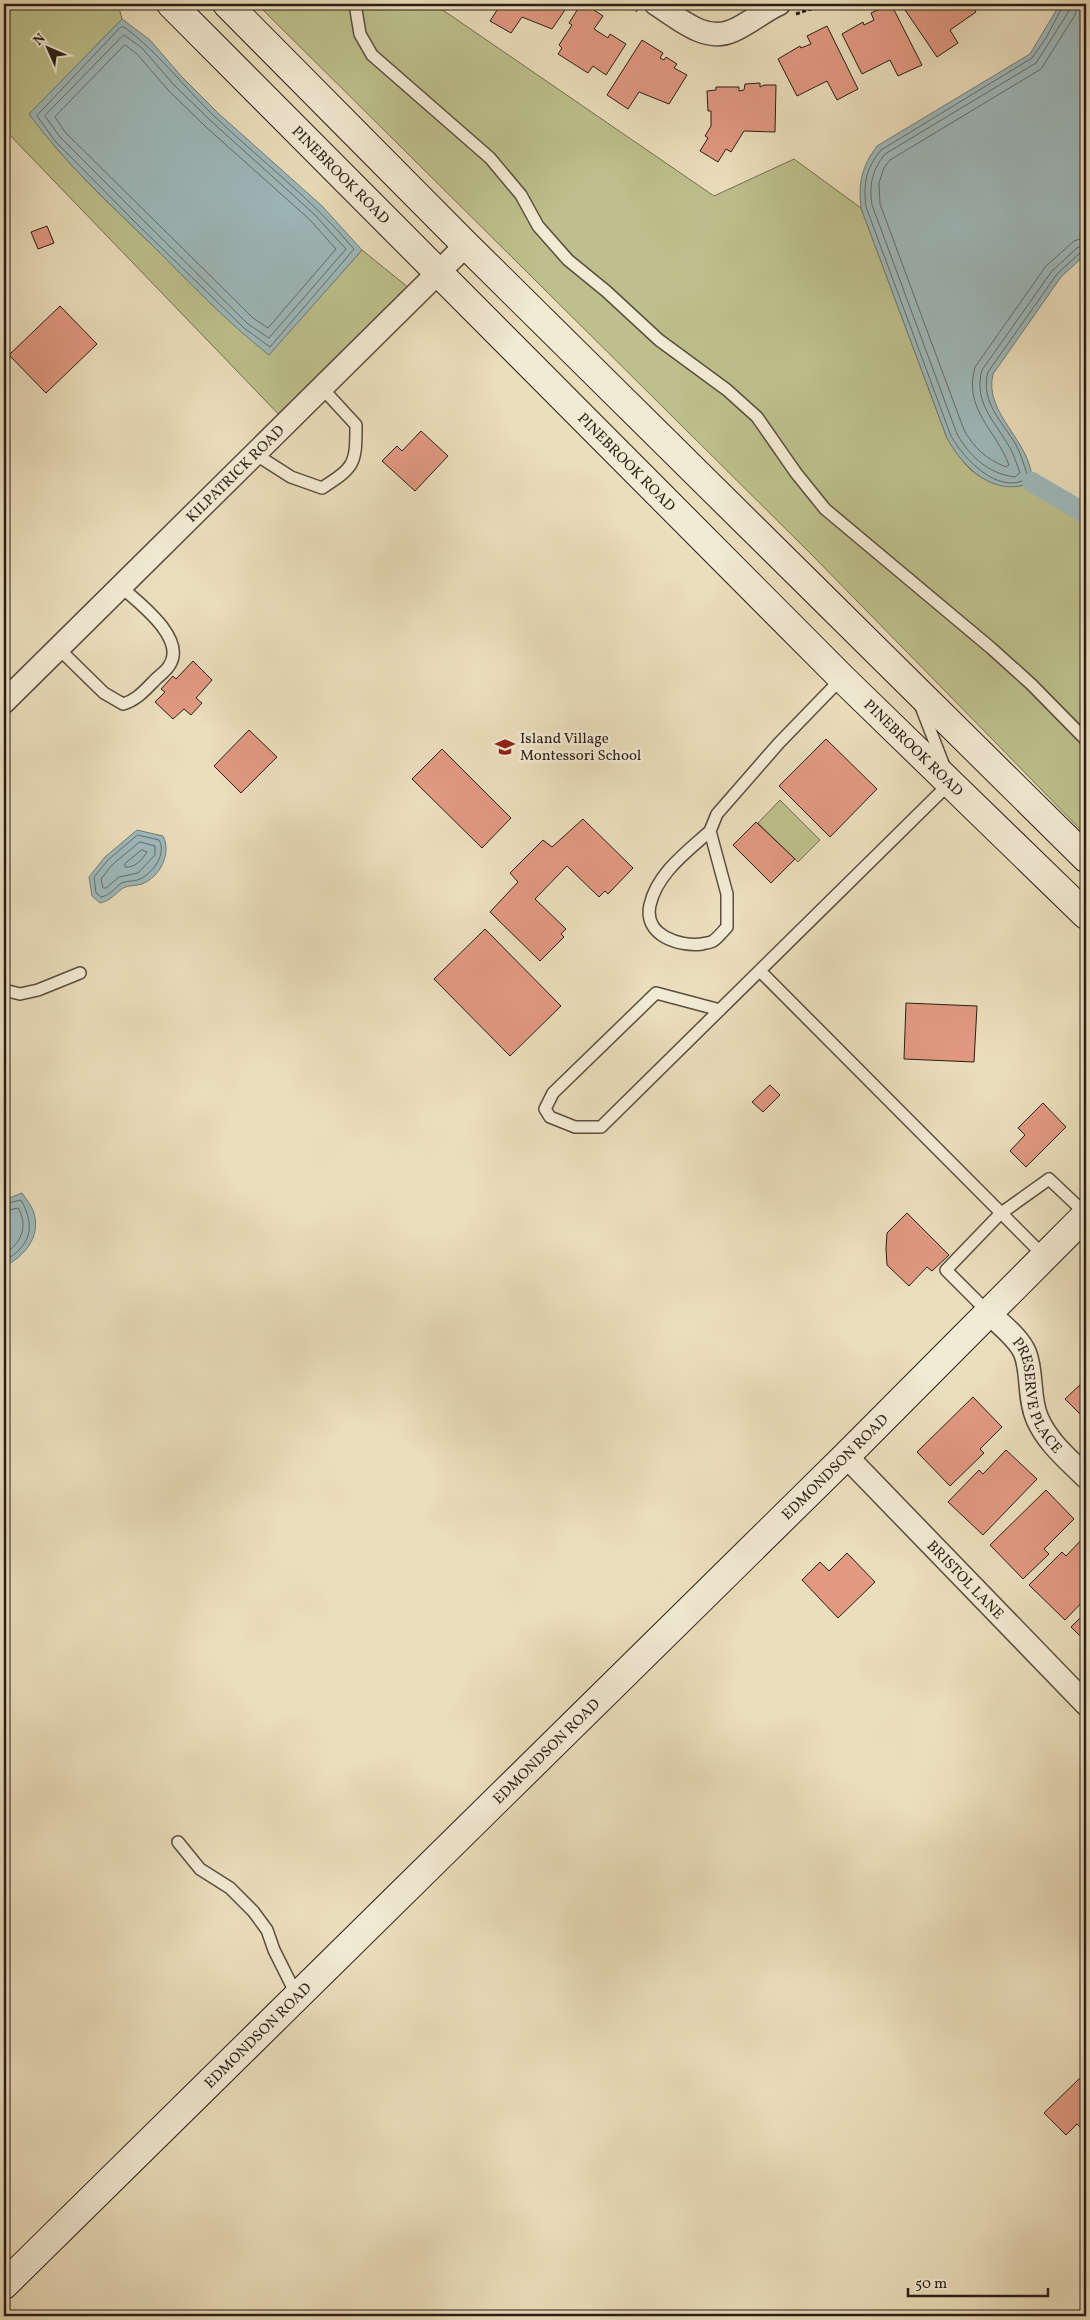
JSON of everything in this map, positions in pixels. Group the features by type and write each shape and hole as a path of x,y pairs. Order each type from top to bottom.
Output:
{"street":[{"name":"PINEBROOK ROAD","path":"171,4 842,678 1086,916"},
{"path":"227,4 466,245 1086,858"},
{"path":"656,4 694,28 712,34 732,31 779,4"},
{"name":"KILPATRICK ROAD","path":"4,702 466,245"},
{"name":"EDMONDSON ROAD","path":"4,2285 846,1456 1086,1214"},
{"name":"PRESERVE PLACE","path":"989,1313 1017,1341 1026,1355 1033,1405 1042,1428 1057,1448 1086,1477"},
{"name":"BRISTOL LANE","path":"846,1456 1086,1704"}],"lane":[{"path":"354,4 360,34 372,54 490,158 520,195 538,226 562,253 659,340 745,406 770,434 796,473 825,509 991,648 1031,684 1086,740"},
{"path":"255,454 291,477 322,488 348,471 356,451 356,425 322,388"},
{"path":"58,648 104,693 123,704 134,700 140,695 170,665 174,652 169,636 154,617 121,587"},
{"path":"710,830 726,894 727,927 712,942 689,946 668,940 652,926 649,906 656,889 674,864 710,830 717,814 778,742 842,678"},
{"path":"720,1010 656,993 553,1093 545,1109 550,1117 575,1127 601,1127 950,784 913,688"},
{"path":"760,971 1000,1214 1045,1257"},
{"path":"4,990 20,994 38,990 80,973"},
{"path":"989,1313 946,1270 1000,1214 1049,1179 1086,1214"},
{"path":"178,1842 200,1869 230,1888 253,1911 266,1930 297,1996"}],"green space":[{"path":"4,4 118,4 122,19 30,114 57,149 88,182 209,301 269,354 362,250 409,288 288,424 4,129"},
{"path":"257,4 434,4 714,196 794,159 861,208 947,438 961,458 967,466 984,479 1008,486 1024,485 1032,482 1086,514 1086,835 813,556"},
{"path":"780,800 820,840 798,862 758,823"}],"water":[{"path":"1060,4 1086,4 1086,254 1061,277 993,374 992,388 995,402 1025,454 1032,482 1006,487 982,478 971,470 947,438 861,208 860,191 862,175 877,146 1030,54"},
{"path":"122,19 150,40 182,77 218,113 322,206 362,250 269,355 224,316 103,198 57,149 29,114"},
{"path":"137,830 163,836 166,850 163,864 148,881 125,887 110,899 100,903 92,896 89,877 105,857"},
{"path":"22,1193 34,1213 35,1230 33,1238 24,1252 4,1267 4,1200"}],"building":[{"path":"501,4 569,4 552,29 522,17 511,33 490,21"},
{"path":"581,4 585,4 603,16 594,29 608,38 610,34 626,44 606,75 593,66 588,73 558,54 562,48 559,45 572,25 569,23"},
{"path":"891,4 922,65 898,76 890,60 862,74 842,34 863,22 864,25 874,20 871,13"},
{"path":"901,4 971,4 976,12 950,30 958,43 937,57"},
{"path":"827,26 858,89 837,100 827,81 797,96 778,59 800,46 801,48 811,44 807,36"},
{"path":"642,40 663,53 660,58 664,60 666,57 677,64 674,68 687,75 669,104 639,92 628,109 607,95"},
{"path":"760,83 760,87 776,85 775,132 744,131 731,152 726,149 718,162 700,151 708,138 705,136 711,126 711,111 708,111 707,91 716,90 716,87 739,87 739,91 744,90 745,84"},
{"path":"47,226 54,243 38,249 31,232"},
{"path":"60,306 97,344 46,393 9,355"},
{"path":"421,431 448,456 415,491 382,461 397,446 402,451"},
{"path":"193,661 212,680 196,698 202,703 191,715 184,709 173,719 155,702 165,692 161,689 173,676 176,679"},
{"path":"249,730 277,757 241,793 214,766"},
{"path":"826,739 877,789 830,837 779,786"},
{"path":"442,749 511,818 482,848 412,779"},
{"path":"583,819 633,868 608,894 605,891 599,897 567,866 535,899 566,929 561,934 564,937 540,961 490,912 518,882 510,873 543,840 552,847"},
{"path":"756,822 795,859 771,883 733,845"},
{"path":"485,929 561,1006 510,1056 434,979"},
{"path":"906,1003 977,1006 974,1062 904,1059"},
{"path":"770,1085 780,1095 763,1112 752,1102"},
{"path":"1043,1103 1066,1127 1026,1167 1010,1151 1025,1135 1018,1128"},
{"path":"907,1213 949,1255 932,1271 927,1267 909,1286 887,1265 886,1249 887,1233"},
{"path":"1082,1383 1086,1388 1086,1414 1083,1417 1065,1399"},
{"path":"973,1397 1002,1427 980,1449 984,1453 950,1486 917,1452"},
{"path":"1006,1450 1037,1479 983,1535 948,1502 979,1470 983,1474"},
{"path":"1046,1490 1074,1519 1044,1549 1049,1554 1023,1579 990,1545"},
{"path":"1086,1535 1086,1598 1065,1620 1029,1585 1062,1552 1066,1556"},
{"path":"847,1553 875,1582 838,1618 802,1580 820,1562 829,1571"},
{"path":"1086,1612 1086,1642 1071,1627"},
{"path":"1081,2077 1086,2082 1086,2133 1077,2124 1066,2135 1044,2113"}],"waterway":[{"path":"1032,482 1086,514"}],"place":[{"name":"Island Village Montessori School","path":"505,747"}]}
